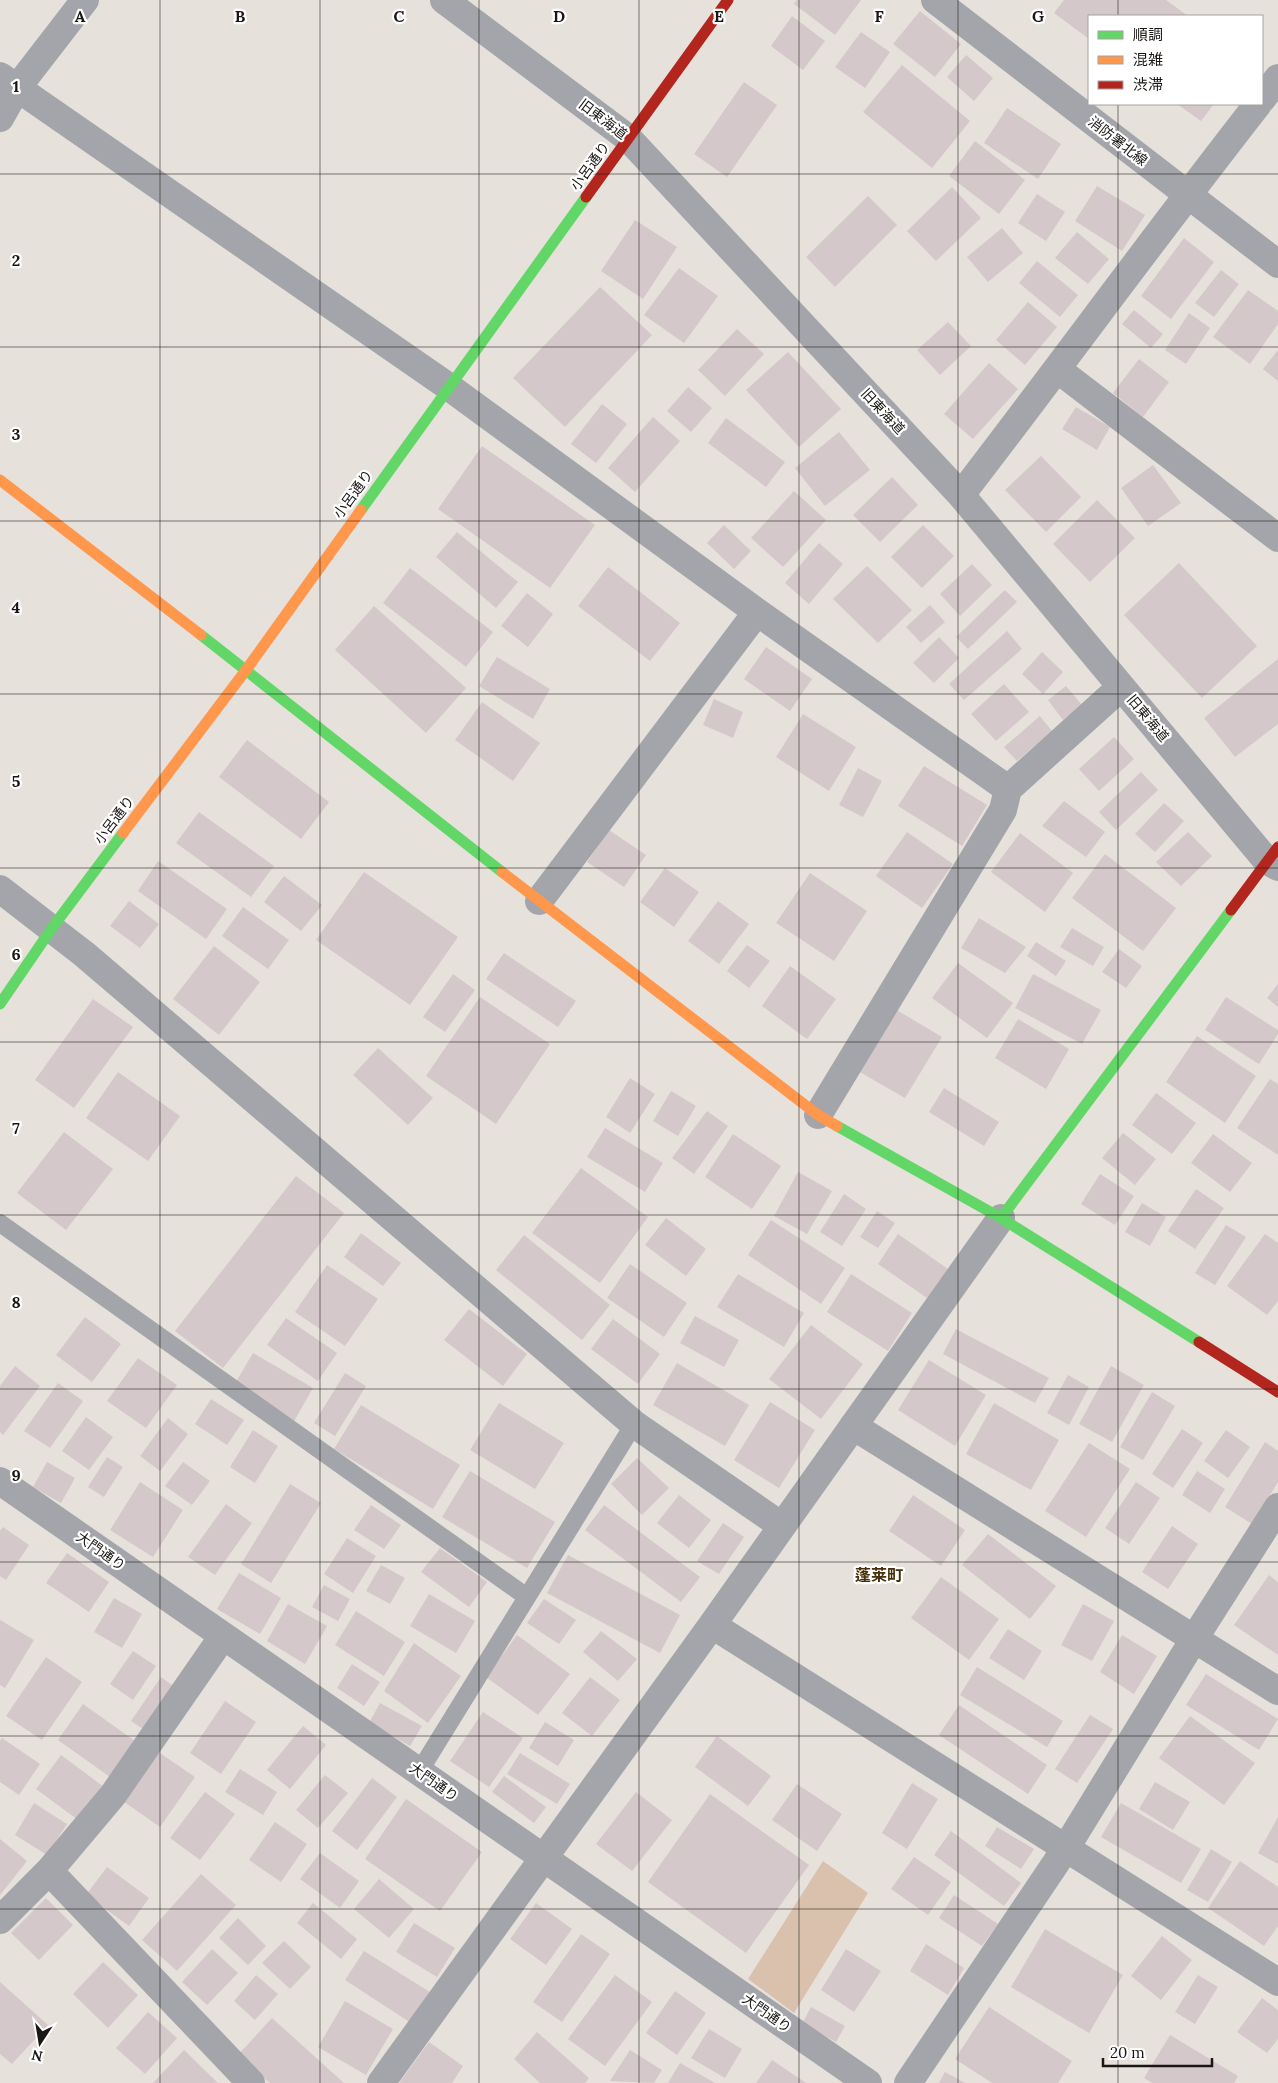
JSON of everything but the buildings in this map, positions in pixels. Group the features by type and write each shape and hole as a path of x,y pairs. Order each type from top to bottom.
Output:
{"street":[{"path":"0,118 9,82 85,0"},
{"name":"旧東海道","path":"444,0 628,138 961,495 1121,686 1274,858"},
{"name":"小呂通り","path":"0,1004 52,928 246,670 728,0"},
{"name":"消防署北線","path":"935,0 1278,264"},
{"path":"1263,97 1278,78"},
{"path":"9,82 449,388 757,612 1008,789"},
{"path":"961,495 1057,370 1187,194 1257,105"},
{"path":"1057,370 1278,538"},
{"path":"0,480 246,670 539,901 818,1115 1001,1218 1277,1388"},
{"path":"539,901 757,612"},
{"path":"818,1115 1002,810 1008,789 1121,686"},
{"path":"381,2083 712,1625 1001,1218 1274,858"},
{"path":"0,889 52,928 634,1424 782,1526"},
{"path":"853,1426 1278,1691"},
{"name":"大門通り","path":"0,1481 868,2083"},
{"path":"908,2083 1066,1848 1194,1639 1278,1508"},
{"path":"712,1625 1278,1982"},
{"path":"0,1920 49,1871 113,1794 223,1636"},
{"path":"49,1871 251,2083"}],"lane":[{"path":"0,1223 527,1597"},
{"path":"419,1772 634,1424"}],"shaded area":[{"path":"823,1861 868,1893 794,2013 748,1979"}],"traffic: fast":[{"path":"361,510 586,197"},
{"path":"201,635 502,872"},
{"path":"0,1004 52,928 123,833"},
{"path":"1001,1218 1231,910"},
{"path":"837,1126 1001,1218 1199,1342"}],"traffic: slow":[{"path":"0,480 201,635"},
{"path":"123,833 246,670 361,510"},
{"path":"502,872 818,1115 837,1126"}],"traffic: jam":[{"path":"586,197 728,0"},
{"path":"1231,910 1278,847"},
{"path":"1199,1342 1278,1392"}],"district":[{"name":"蓬莱町","path":"879,1575"}]}
